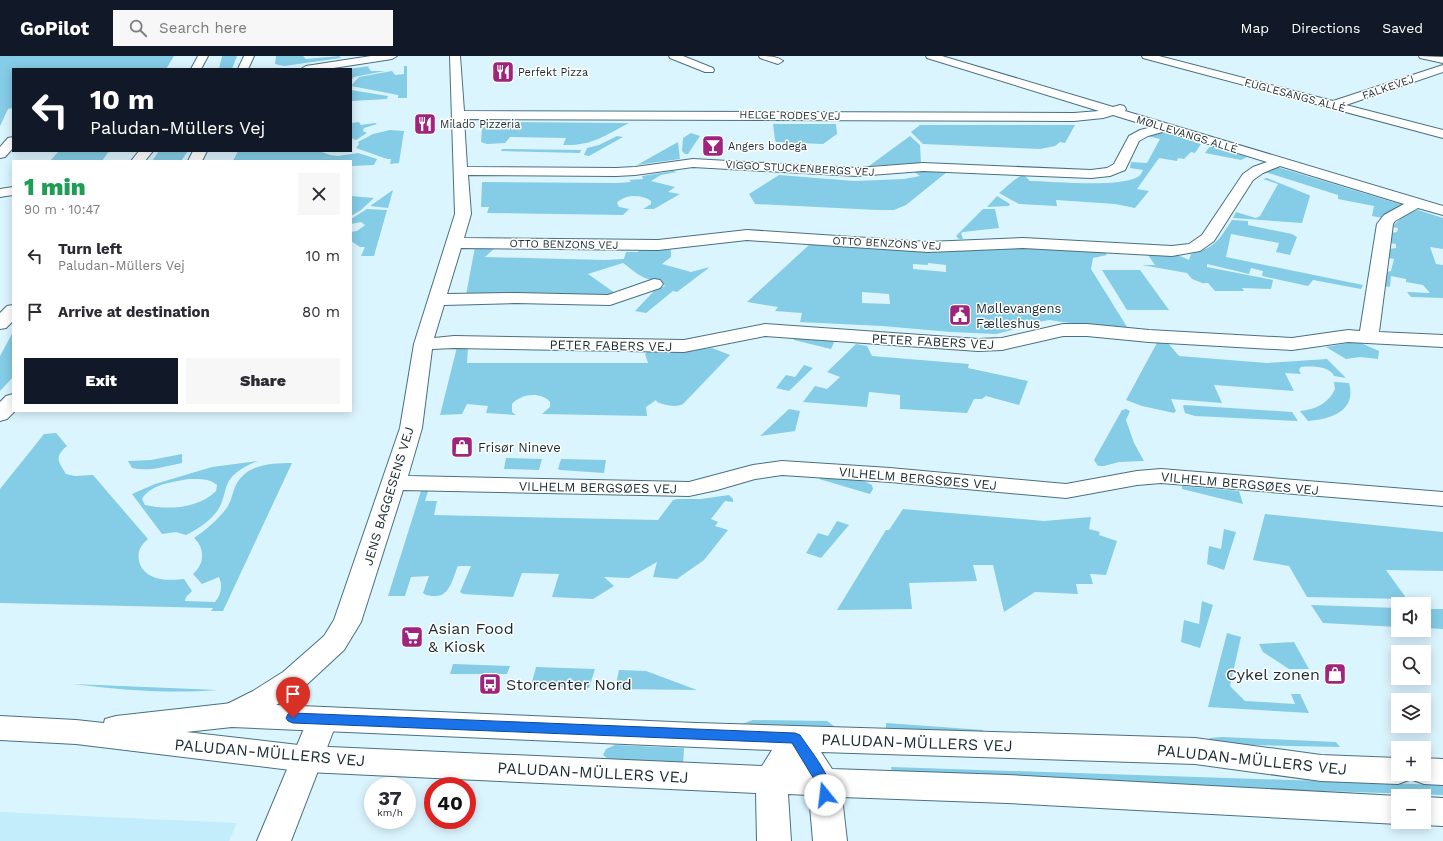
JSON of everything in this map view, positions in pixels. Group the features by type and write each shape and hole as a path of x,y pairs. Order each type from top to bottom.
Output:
{"street":[{"path":"197,68 203,56"},
{"path":"244,68 248,56"},
{"path":"313,68 392,56"},
{"name":"JENS BAGGESENS VEJ","path":"232,715 263,699 292,680 334,643 347,622 411,428 423,344 463,214 455,56"},
{"path":"674,56 709,70"},
{"path":"764,56 778,61"},
{"name":"MØLLEVANGS ALLÉ","path":"931,56 1443,206"},
{"name":"MØLLEVANGS ALLÉ","path":"944,56 1117,110 1166,127 1443,211"},
{"name":"FUGLESANGS ALLÉ","path":"1147,56 1443,134"},
{"path":"1424,56 1443,60"},
{"name":"FALKEVEJ","path":"1334,105 1443,68"},
{"name":"HELGE RODES VEJ","path":"458,115 1074,117 1103,114 1117,110"},
{"name":"VIGGO STUCKENBERGS VEJ","path":"461,171 616,172 635,171 693,163 857,172 923,167 1090,174 1110,172 1120,167 1134,139 1144,133 1166,127"},
{"path":"0,154 12,143"},
{"path":"139,160 145,152"},
{"name":"OTTO BENZONS VEJ","path":"455,243 658,246 747,235 928,247 1023,243 1172,251 1194,248 1208,238 1248,177 1258,170 1279,162"},
{"path":"0,193 12,191"},
{"path":"1369,336 1385,224 1389,218 1417,203"},
{"path":"437,300 515,298 610,300 654,284"},
{"path":"0,324 12,311"},
{"name":"PETER FABERS VEJ","path":"423,344 454,342 684,346 709,342 747,332 765,330 978,345 1002,344 1063,330 1087,330 1150,336 1292,344 1348,336 1443,341"},
{"path":"0,415 12,401"},
{"name":"VILHELM BERGSØES VEJ","path":"394,483 689,489 709,485 753,472 782,468 890,475 1066,491 1092,488 1140,476 1161,476 1443,499"},
{"name":"PALUDAN-MÜLLERS VEJ","path":"76,732 232,715 795,738 1195,751 1321,768 1391,771"},
{"path":"274,841 323,719"},
{"name":"PALUDAN-MÜLLERS VEJ","path":"0,728 76,732 307,759 824,783 1007,789 1391,810"},
{"path":"774,841 771,780 795,738 824,783 830,841"},
{"path":"1431,772 1443,772"},
{"path":"1431,811 1443,812"}],"shaded area":[{"path":"0,56 174,56 167,68 12,68 12,108 8,109 0,126"},
{"path":"222,56 237,56 232,68 219,68"},
{"path":"276,56 303,56 306,59 339,56 341,58 284,66 275,64"},
{"path":"370,66 368,67 371,71 385,71 354,77 352,79 352,68"},
{"path":"404,66 407,66 407,98 398,98 398,95 352,86 359,77 392,71 395,75 404,74"},
{"path":"352,90 388,96 387,99 352,101"},
{"path":"359,122 361,125 377,124 364,128 363,131 367,133 356,140 352,138 352,123"},
{"path":"498,122 629,123 605,136 582,144 563,145 566,138 510,137 505,143 487,144 481,142 482,128"},
{"path":"773,124 836,124 837,134 823,144 776,142"},
{"path":"920,125 1075,125 1065,143 1060,142 1055,146 1040,149 923,144 911,132"},
{"path":"390,130 404,131 399,163 390,164 391,159 356,148 359,144 358,142 373,134"},
{"path":"1161,131 1201,144 1195,153 1191,152 1184,159 1178,158 1177,161 1159,158 1137,189 1149,191 1135,208 1115,204 1056,200 1057,206 1019,204 999,193 1015,180 1024,175 1030,181 1070,183 1120,182 1132,179 1140,175 1143,170 1130,168 1131,162 1147,163 1160,139 1148,136"},
{"path":"691,133 700,136 688,154 685,154 682,151 683,138"},
{"path":"617,136 623,137 589,156 584,155 587,148 599,145"},
{"path":"910,136 920,145 921,163 869,166"},
{"path":"678,142 680,159 637,165"},
{"path":"1210,146 1247,157 1241,160 1205,153"},
{"path":"502,149 581,150 580,153 501,151"},
{"path":"58,152 108,152 103,160 51,160"},
{"path":"158,152 187,152 182,160 153,160"},
{"path":"238,152 322,152 338,156 358,153 377,159 374,165 352,166 352,160 234,160"},
{"path":"1277,167 1403,205 1383,218 1372,216 1374,206 1338,199 1338,195 1265,172"},
{"path":"673,171 677,172 661,175 651,181 675,187 668,192 680,194 654,209 643,209 651,204 651,201 643,197 633,196 624,198 617,203 619,207 629,209 623,215 487,213 489,207 481,207 482,182 618,183 631,182 629,180 643,179 642,176"},
{"path":"913,171 947,172 906,205 894,210 755,204 749,194 779,175 854,181 904,179 920,176"},
{"path":"1267,178 1310,196 1302,223 1233,218 1236,212 1256,218 1260,216 1278,184 1263,179"},
{"path":"393,190 388,208 370,206"},
{"path":"352,196 374,198 361,210 352,215"},
{"path":"997,196 1010,204 1009,206 987,207"},
{"path":"367,209 387,210 374,256 361,256 365,247 360,247 352,242 352,232 357,231 365,225 361,222 352,224 352,218"},
{"path":"983,209 995,209 999,228 963,232 961,233 963,239 959,239 956,236"},
{"path":"1418,210 1443,218 1443,249 1430,247 1436,264 1443,265 1443,298 1411,297 1407,292 1430,293 1423,285 1406,282 1406,279 1391,276 1390,287 1384,286 1387,272 1391,271 1394,259 1388,258 1389,249 1396,248 1396,244 1390,243 1391,233 1397,232 1398,228 1392,227 1407,214"},
{"path":"1232,220 1248,221 1248,225 1292,234 1297,237 1290,255 1276,252 1279,243 1231,234 1226,257 1363,285 1361,289 1313,280 1308,286 1262,276 1263,271 1251,268 1249,274 1207,264 1207,267 1273,280 1271,289 1242,288 1244,291 1215,291 1208,283 1204,283 1205,284 1192,279 1187,273 1142,265 1155,265 1148,255 1180,256 1189,260 1191,254 1206,249 1216,242"},
{"path":"819,241 973,247 1103,249 1107,255 1093,258 1091,269 1127,327 1105,328 1049,320 1028,324 996,334 951,332 882,326 800,322 802,313 775,311 778,307 747,302 809,245","holes":["928,263 946,265 946,272 913,269 913,264 928,265","862,292 889,294 890,304 862,303"]},
{"path":"475,247 495,248 485,257 605,260 624,259 626,252 638,252 639,250 671,250 671,257 662,264 691,272 710,267 677,292 673,291 646,313 635,311 656,289 665,286 659,281 645,278 623,263 588,274 615,293 606,296 466,295"},
{"path":"1102,270 1140,270 1169,310 1127,310"},
{"path":"12,334 12,378 0,391 0,356"},
{"path":"794,337 833,341 834,343 831,349 794,340"},
{"path":"1158,341 1167,342 1179,356 1267,363 1327,359 1346,378 1334,376 1328,370 1320,367 1301,367 1299,370 1301,374 1285,373 1294,391 1214,385 1222,403 1171,399 1176,411 1174,413 1142,406 1126,400"},
{"path":"1354,342 1361,343 1379,351 1378,359 1360,357 1346,359 1326,347"},
{"path":"856,344 867,346 872,356 969,364 968,368 1028,381 1019,405 986,396 982,399 974,399 967,413 900,409 900,395 869,392 867,407 803,402 815,386 827,389 840,377 827,372"},
{"path":"457,347 468,348 467,363 648,363 645,354 648,351 683,351 712,348 730,355 683,404 670,406 657,402 656,400 646,407 647,416 542,414 550,407 550,402 541,396 536,395 525,396 512,404 512,412 516,415 486,413 488,406 467,404 462,414 440,415"},
{"path":"804,365 813,368 789,391 776,388 786,375 795,377"},
{"path":"1334,382 1349,383 1350,393 1346,407 1340,412 1325,418 1308,421 1300,411 1311,409 1325,402 1335,389"},
{"path":"1184,405 1292,412 1298,421 1195,416 1185,413"},
{"path":"789,409 800,411 795,431 760,436"},
{"path":"1126,409 1130,411 1126,420 1134,443 1144,461 1119,462 1098,466 1094,460 1122,410"},
{"path":"56,433 67,446 59,456 59,462 66,474 75,476 93,475 148,539 139,551 139,561 142,568 146,573 157,578 171,580 184,579 192,591 186,597 185,601 215,602 221,590 219,577 202,584 193,574 200,566 202,556 200,546 194,538 221,515 228,506 237,483 247,472 254,468 269,464 292,463 223,611 211,611 213,608 0,603 0,489 44,434"},
{"path":"182,454 182,463 151,469 132,468 128,461 151,460"},
{"path":"506,458 542,459 539,470 504,469"},
{"path":"561,459 606,460 604,473 560,470 558,469"},
{"path":"258,461 243,468 231,478 227,484 219,509 201,526 186,535 176,532 162,534 132,494 155,484 212,467","holes":["189,479 204,479 211,481 217,485 216,491 201,501 182,507 154,507 145,505 142,499 151,490 163,484"]},
{"path":"822,476 862,480 872,485 873,489 870,494 819,479"},
{"path":"1182,486 1239,491 1243,504 1182,489"},
{"path":"421,491 428,491 425,501 437,501 434,515 658,520 673,500 677,499 701,499 729,495 733,499 733,502 725,501 711,519 718,522 715,526 728,530 704,560 677,579 653,577 657,562 629,578 604,577 614,586 593,599 552,597 559,574 522,573 513,597 463,594 460,592 471,566 458,566 448,590 440,595 430,596 423,593 429,576 411,577 405,596 388,596"},
{"path":"903,509 1044,521 1091,517 1089,529 1100,532 1099,535 1117,541 1106,575 1090,574 1093,584 1076,584 1078,594 1035,592 1004,612 993,565 973,565 977,581 909,583 912,609 837,610 886,530 889,530"},
{"path":"1265,514 1443,532 1443,571 1386,570 1406,597 1391,597 1391,599 1307,597 1289,566 1253,560"},
{"path":"837,521 849,525 821,558 806,553 818,533 828,536"},
{"path":"1224,529 1236,532 1224,570 1207,564 1209,546 1221,549"},
{"path":"1202,601 1213,605 1200,648 1181,642 1184,620 1199,624"},
{"path":"1311,605 1391,608 1391,627 1323,623"},
{"path":"1431,609 1443,609 1443,629 1431,628"},
{"path":"1227,633 1241,637 1230,686 1245,701 1295,704 1291,694 1300,694 1309,713 1208,707"},
{"path":"1294,642 1309,669 1289,669 1263,652 1259,644"},
{"path":"453,664 510,666 507,674 450,674"},
{"path":"536,667 595,669 589,688 531,686"},
{"path":"619,670 646,671 697,690 615,689"},
{"path":"73,684 217,690 181,692 145,691"},
{"path":"753,720 827,721 838,729 739,725"},
{"path":"886,723 983,730 983,735 886,733"},
{"path":"1222,737 1336,742 1340,747 1205,744 1210,738"},
{"path":"615,745 684,748 683,766 609,760 603,755 606,749"},
{"path":"891,767 1443,785 1443,795 1431,795 1431,789 1391,789 1391,793 893,777"},
{"path":"0,812 237,823 229,841 0,841"}],"place":[{"name":"Perfekt Pizza","path":"503,72"},
{"name":"Milado Pizzeria","path":"425,124"},
{"name":"Angers bodega","path":"713,146"},
{"name":"Møllevangens Fælleshus","path":"960,315"},
{"name":"Frisør Nineve","path":"462,447"},
{"name":"Asian Food & Kiosk","path":"412,637"},
{"name":"Cykel zonen","path":"1335,674"},
{"name":"Storcenter Nord","path":"490,684"}],"route":[{"path":"293,718 588,731 795,738 824,783 825,795"}]}
